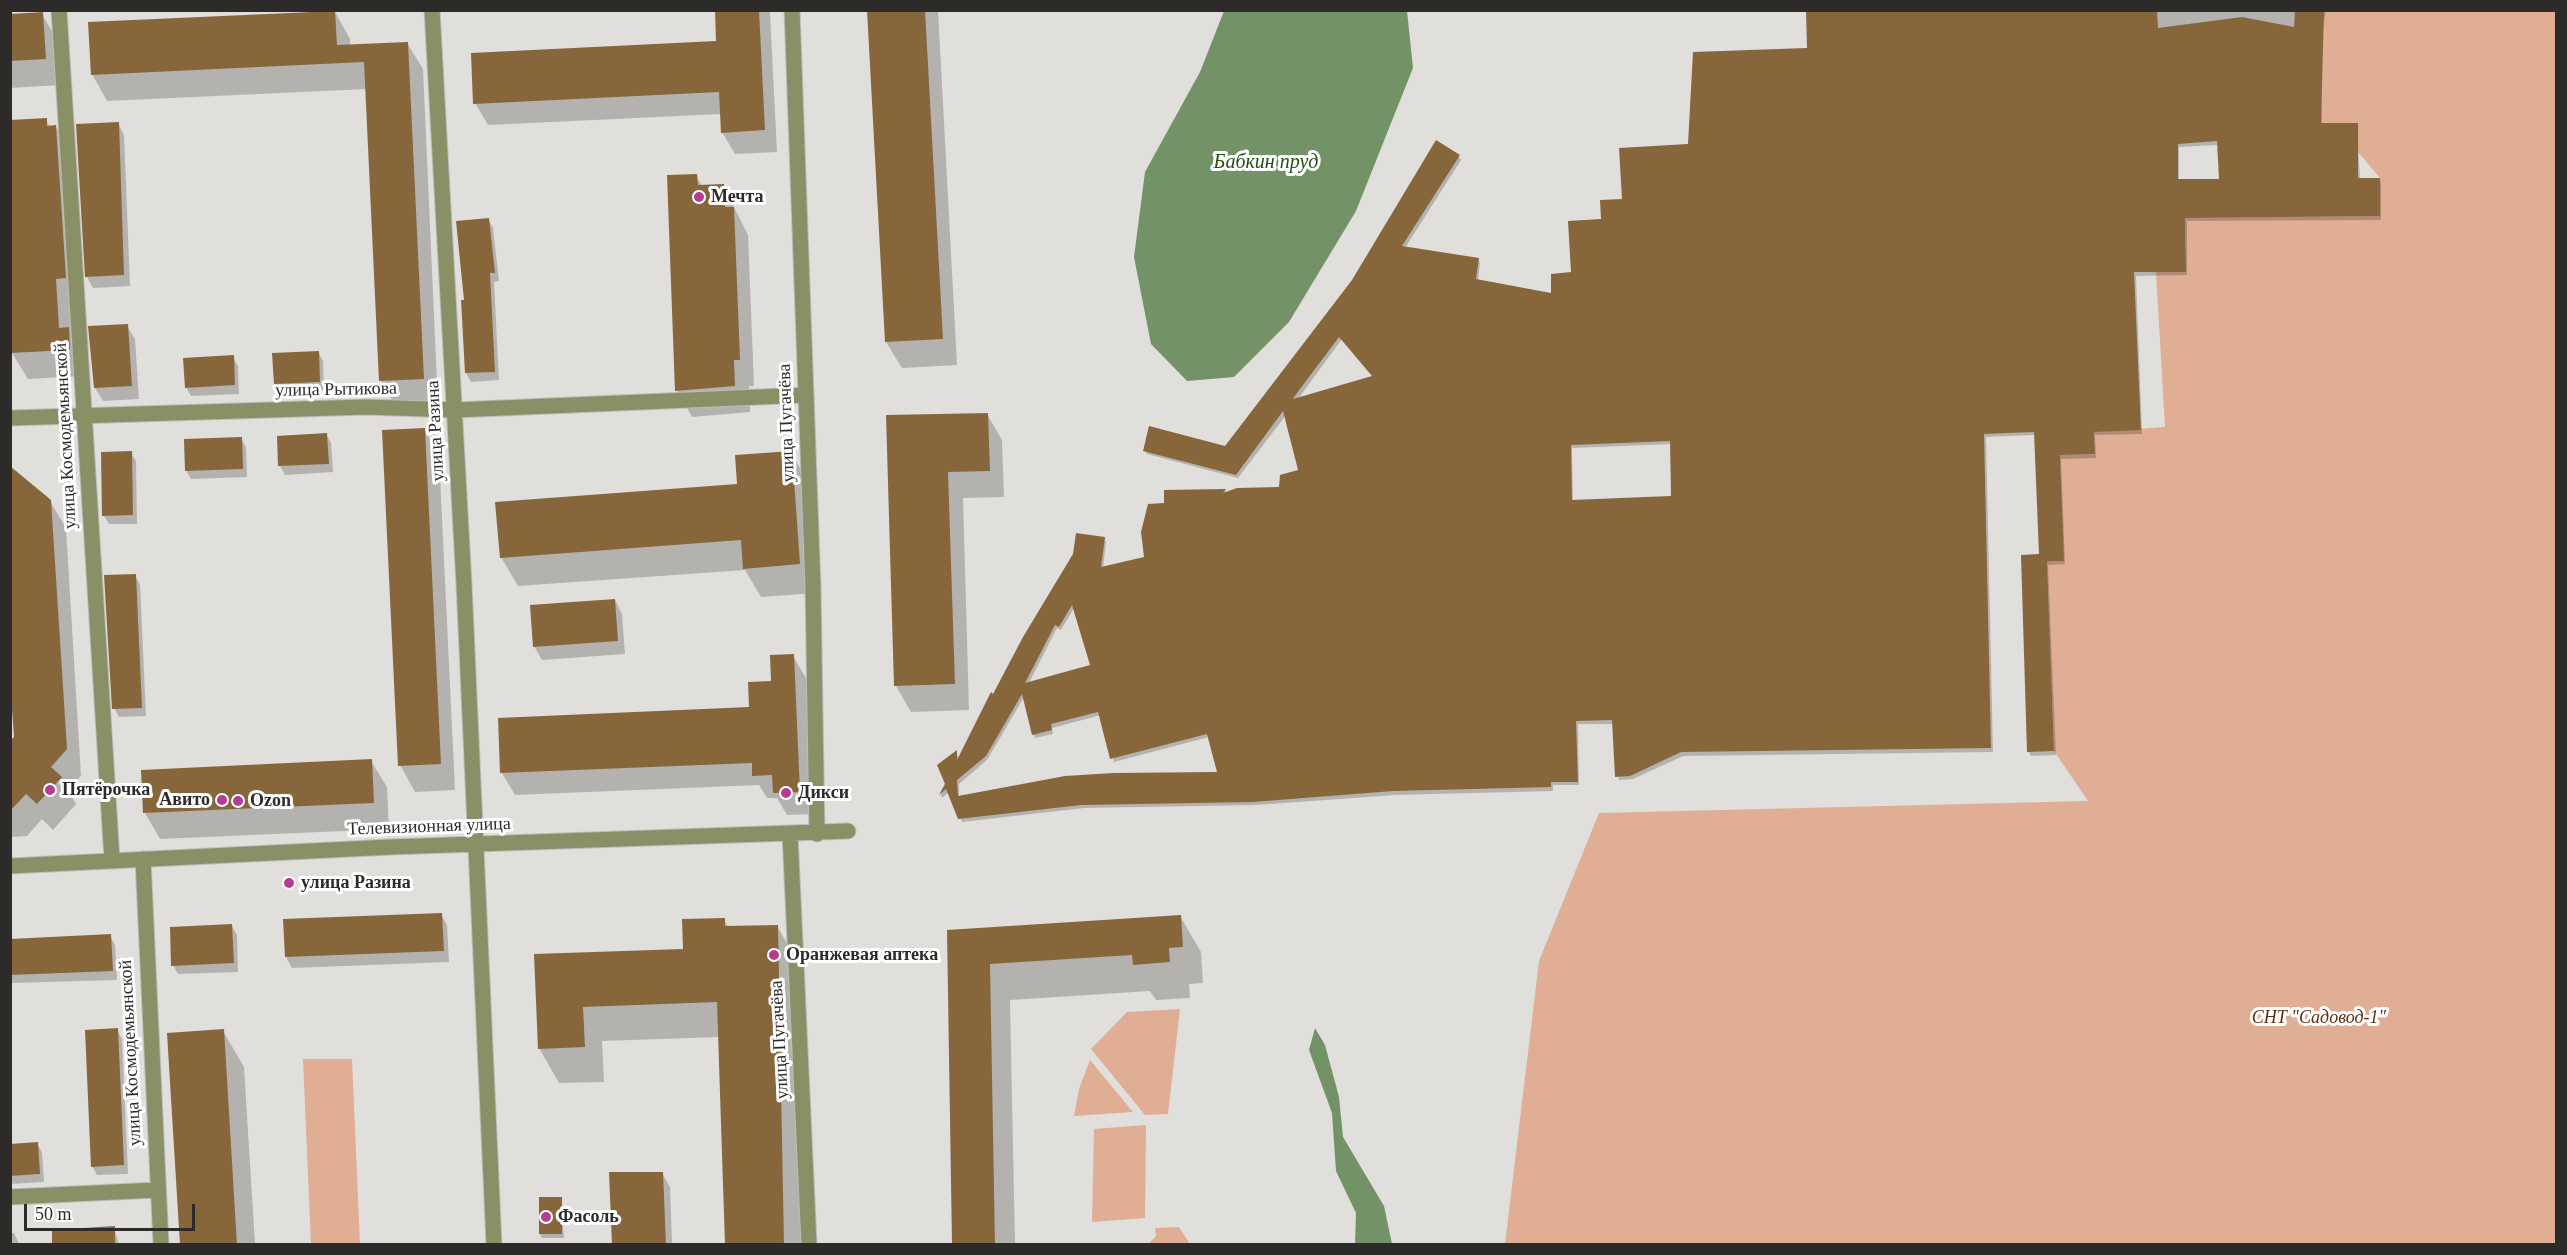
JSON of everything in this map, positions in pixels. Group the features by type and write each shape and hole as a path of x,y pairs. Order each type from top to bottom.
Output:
{"street":[{"name":"улица Космодемьянской","path":"59,10 112,860"},
{"name":"улица Разина","path":"432,10 455,410 494,1245"},
{"name":"улица Пугачёва","path":"792,10 813,587 817,834"},
{"name":"улица Рытикова","path":"10,418 366,407 455,410 806,395"},
{"name":"Телевизионная улица","path":"10,866 848,831"},
{"name":"улица Пугачёва","path":"790,834 809,1245"},
{"name":"улица Космодемьянской","path":"143,859 161,1245"},
{"path":"10,1197 157,1190"}],"green space":[{"name":"СНТ \"Садовод-1\"","path":"2323,11 2556,11 2556,1244 1505,1244 1539,961 1599,813 2088,801 2054,751 2047,561 2063,561 2060,455 2095,454 2094,432 2165,427 2156,272 2186,272 2185,218 2380,216 2380,178 2358,152 2358,123 2321,123"},
{"path":"1180,1009 1168,1114 1145,1115 1091,1049 1127,1012"},
{"path":"303,1059 352,1059 360,1244 311,1244"},
{"path":"1090,1060 1133,1112 1074,1116 1079,1089"},
{"path":"1146,1125 1145,1218 1092,1222 1094,1129"},
{"path":"1179,1227 1190,1244 1148,1244 1156,1236 1155,1228"}],"water":[{"name":"Бабкин пруд","path":"1224,11 1407,11 1413,68 1356,211 1289,322 1234,377 1187,381 1151,344 1134,257 1145,172 1200,72"},
{"path":"1315,1028 1325,1045 1339,1097 1343,1137 1384,1206 1392,1244 1355,1244 1356,1213 1336,1171 1332,1113 1309,1050"}],"building":[{"path":"715,10 759,10 765,130 721,133 719,92 473,104 471,53 716,41"},
{"path":"867,10 925,10 943,339 885,342"},
{"path":"1806,10 2157,10 2158,28 2242,17 2294,27 2295,10 2324,10 2321,123 2358,123 2358,178 2380,178 2380,216 2185,218 2186,272 2134,272 2141,430 2094,432 2095,454 2060,455 2064,561 2047,561 2054,751 2027,752 2021,555 2039,554 2034,432 1984,434 1991,748 1681,752 1630,776 1615,777 1612,720 1576,721 1578,782 1551,782 1551,787 1393,791 1253,802 1081,805 958,819 946,789 939,795 945,784 937,765 957,750 957,760 991,692 993,694 1023,637 1073,554 1076,533 1105,537 1101,567 1144,557 1141,532 1148,504 1164,503 1164,490 1226,489 1223,493 1237,488 1279,487 1280,475 1298,470 1283,411 1236,475 1143,451 1149,426 1225,446 1352,280 1436,140 1460,155 1402,246 1479,258 1476,279 1551,293 1551,274 1571,272 1568,221 1601,219 1600,200 1622,199 1619,148 1688,144 1693,52 1807,48","holes":["2217,141 2219,179 2178,179 2178,144","1339,337 1372,376 1293,399","1670,441 1671,496 1572,500 1571,445","1072,605 1090,665 1025,683 1055,625 1059,627","1022,694 1032,735 1052,730 1051,724 1098,712 1110,759 1207,734 1217,772 1065,776 958,796 957,780 986,756"]},
{"path":"335,11 337,45 408,42 424,379 379,381 364,62 91,75 88,22"},
{"path":"43,12 46,59 10,61 10,14"},
{"path":"47,118 47,126 56,125 66,278 56,279 59,328 69,327 70,350 10,353 10,120"},
{"path":"119,122 124,275 85,277 76,124"},
{"path":"697,174 698,185 724,184 725,207 734,207 740,360 734,360 735,386 675,391 667,175"},
{"path":"489,218 495,273 490,273 495,372 465,373 461,300 464,300 456,221"},
{"path":"128,324 132,386 94,388 88,326"},
{"path":"319,351 320,382 274,384 272,353"},
{"path":"234,355 235,385 185,388 183,358"},
{"path":"988,413 990,471 948,472 955,684 894,686 886,415"},
{"path":"425,428 441,764 398,766 382,430"},
{"path":"327,433 329,464 278,466 277,436"},
{"path":"242,437 243,469 185,471 184,439"},
{"path":"132,451 133,515 102,516 101,452"},
{"path":"792,451 800,564 743,569 741,540 500,558 495,502 737,484 735,455"},
{"path":"10,466 51,500 67,749 51,767 62,777 37,804 26,794 10,811 10,741 14,737 10,683"},
{"path":"136,574 142,708 112,709 104,575"},
{"path":"615,599 618,641 533,647 530,605"},
{"path":"794,654 800,792 773,793 772,775 752,776 752,763 500,773 498,718 749,707 748,682 771,681 770,655"},
{"path":"372,759 374,803 143,813 141,770"},
{"path":"442,913 444,951 285,957 283,919"},
{"path":"1181,915 1183,947 1169,948 1170,962 1133,965 1132,955 990,964 995,1245 952,1245 947,930"},
{"path":"725,918 725,926 778,925 784,1245 725,1245 717,1002 583,1007 585,1047 538,1049 534,954 683,949 682,919"},
{"path":"232,924 234,963 171,966 170,927"},
{"path":"111,934 113,971 10,975 10,939"},
{"path":"118,1028 124,1165 91,1167 85,1030"},
{"path":"224,1029 237,1245 180,1245 167,1033"},
{"path":"38,1142 40,1174 10,1176 10,1144"},
{"path":"609,1172 663,1172 666,1245 612,1245"},
{"name":"Фасоль","path":"539,1197 562,1197 562,1234 539,1234"},
{"path":"115,1226 115,1245 52,1245 52,1230"}],"place":[{"name":"Мечта","path":"699,197"},
{"name":"Пятёрочка","path":"50,790"},
{"name":"Дикси","path":"786,793"},
{"name":"Авито","path":"222,800"},
{"name":"Ozon","path":"238,801"},
{"name":"улица Разина","path":"289,883"},
{"name":"Оранжевая аптека","path":"774,955"},
{"name":"Фасоль","path":"546,1217"}]}
